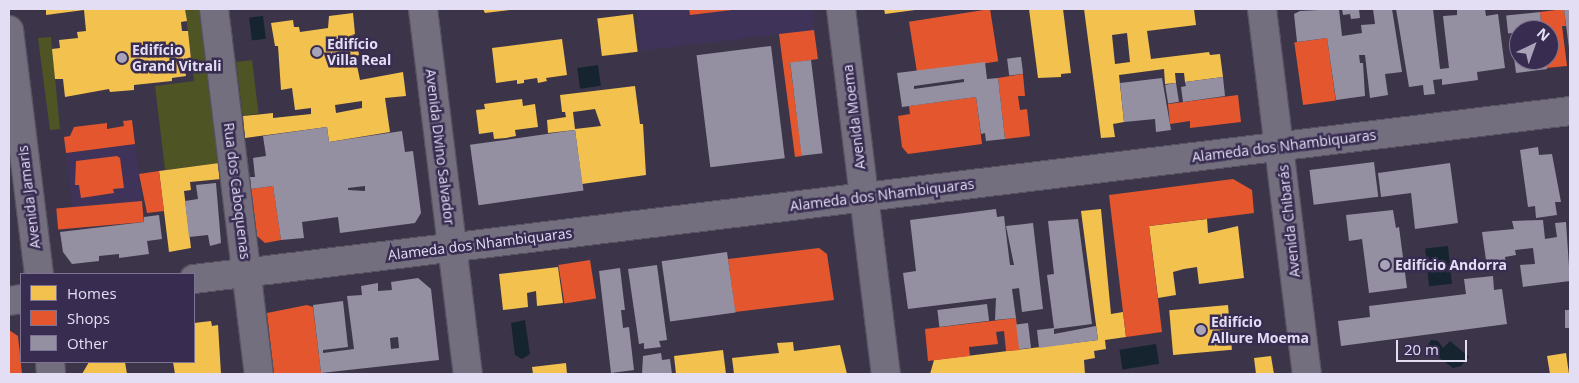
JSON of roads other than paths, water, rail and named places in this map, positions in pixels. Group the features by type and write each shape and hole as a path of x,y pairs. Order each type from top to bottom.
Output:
{"street":[{"name":"Rua dos Caboquenas","path":"214,9 260,374"},
{"name":"Avenida Divino Salvador","path":"423,9 468,374"},
{"name":"Avenida Moema","path":"841,9 886,374"},
{"name":"Avenida Chibarás","path":"1262,9 1281,146 1307,374"},
{"name":"Avenida Jamaris","path":"9,30 39,273"},
{"name":"Alameda dos Nhambiquaras","path":"195,279 1570,111"}],"water":[{"path":"263,16 266,39 252,41 249,18"},
{"path":"598,65 601,86 580,89 577,68"},
{"path":"1448,246 1452,284 1429,286 1425,248"},
{"path":"525,320 530,354 522,359 515,355 511,323"},
{"path":"1431,340 1438,341 1443,348 1450,341 1469,357 1461,366 1453,368 1430,351 1428,345"},
{"path":"1156,344 1159,364 1123,370 1119,350"}],"place":[{"name":"Edifício Villa Real","path":"317,52"},
{"name":"Edifício Grand Vitrali","path":"122,58"},
{"name":"Edifício Andorra","path":"1385,265"},
{"name":"Edifício Allure Moema","path":"1201,330"}]}
